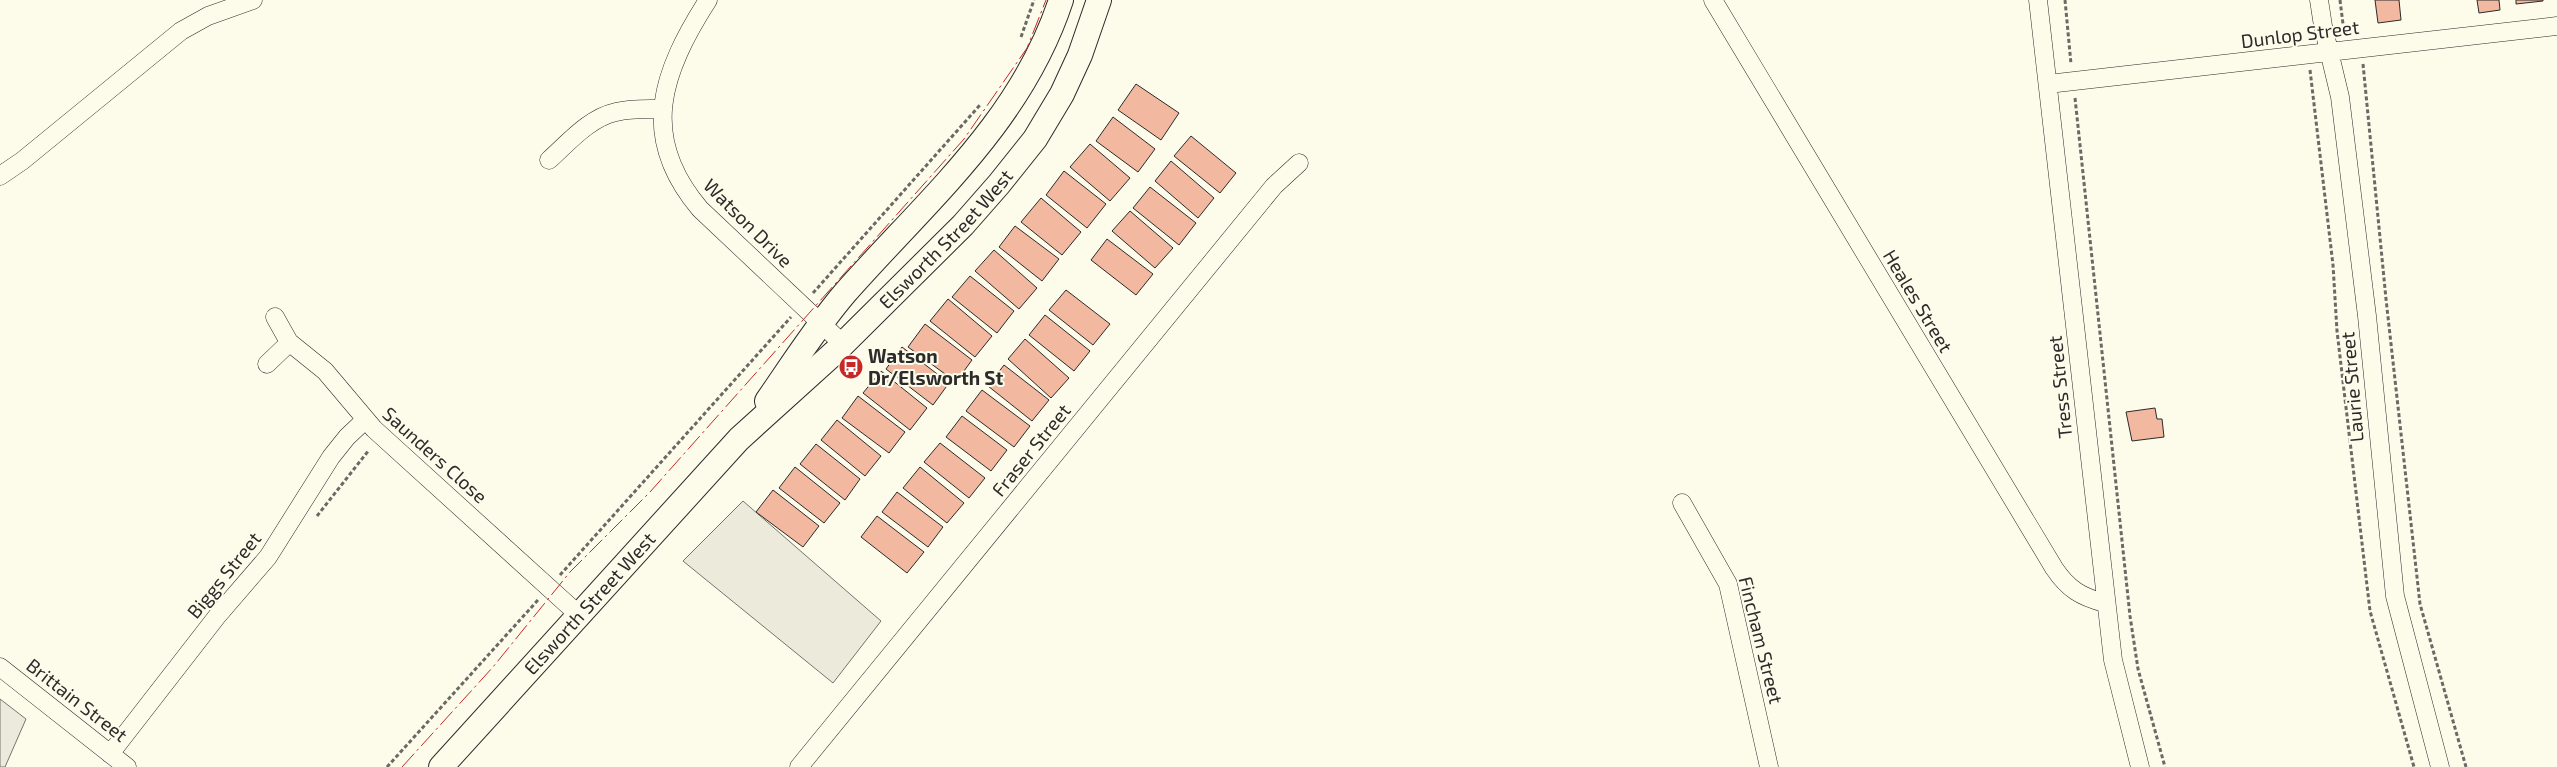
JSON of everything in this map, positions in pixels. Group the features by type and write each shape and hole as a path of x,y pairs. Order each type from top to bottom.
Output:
{"street":[{"path":"0,176 22,161 181,31 208,16 253,0"},
{"name":"Watson Drive","path":"708,0 682,42 666,83 663,109 666,145 675,172 688,196 714,223 808,296 821,322 843,344"},
{"name":"Elsworth Street West","path":"740,439 821,322 854,282 972,155 1003,117 1037,61 1061,0"},
{"name":"Elsworth Street West","path":"441,767 740,439 843,344 963,224 1019,160 1062,94 1080,55 1099,0"},
{"name":"Heales Street","path":"1713,0 2054,568 2067,586 2077,594 2105,603"},
{"name":"Tress Street","path":"2038,0 2105,603 2118,685 2140,767"},
{"name":"Laurie Street","path":"2319,0 2340,97 2364,287 2395,596 2440,767"},
{"name":"Dunlop Street","path":"2048,84 2557,26"},
{"path":"550,160 592,123 604,116 625,110 663,109"},
{"name":"Fraser Street","path":"799,767 1274,186 1299,163"},
{"name":"Saunders Close","path":"275,317 289,343 325,371 366,420 579,615"},
{"path":"267,364 289,343"},
{"name":"Biggs Street","path":"110,754 218,615 268,557 327,463 347,437 366,420"},
{"name":"Fincham Street","path":"1682,503 1728,584 1769,767"},
{"name":"Brittain Street","path":"0,667 127,767"}],"path":[{"path":"1019,42 1034,0"},
{"path":"2065,0 2130,616 2138,669 2165,767"},
{"path":"2362,48 2386,299 2420,604 2466,767"},
{"path":"2308,55 2332,265 2337,331 2370,611 2414,767"},
{"path":"387,767 982,103"}],"shaded area":[{"path":"743,501 881,621 833,683 683,561"},
{"path":"0,699 26,719 5,767 0,767"}],"building":[{"path":"2375,0 2399,0 2401,20 2378,23"},
{"path":"2477,0 2499,0 2500,10 2479,13"},
{"path":"2516,0 2543,0 2543,1 2516,4"},
{"path":"1136,84 1179,113 1161,140 1118,110"},
{"path":"1113,117 1155,149 1138,172 1096,141"},
{"path":"1191,136 1236,173 1220,193 1174,156"},
{"path":"1090,144 1130,178 1110,201 1070,167"},
{"path":"1171,161 1214,198 1198,218 1155,181"},
{"path":"1064,171 1106,204 1087,228 1046,195"},
{"path":"1150,187 1196,223 1179,245 1133,208"},
{"path":"1041,198 1081,232 1062,255 1021,222"},
{"path":"1130,211 1173,248 1155,268 1112,231"},
{"path":"1015,226 1059,259 1042,281 999,247"},
{"path":"1107,239 1153,274 1136,295 1091,260"},
{"path":"994,250 1037,288 1019,309 975,271"},
{"path":"970,276 1014,311 997,333 952,297"},
{"path":"1066,290 1110,324 1093,345 1049,310"},
{"path":"948,299 992,336 975,357 930,321"},
{"path":"1045,315 1090,351 1074,371 1029,335"},
{"path":"925,324 972,360 956,382 908,347"},
{"path":"1025,339 1069,378 1051,398 1008,359"},
{"path":"902,347 949,383 933,405 886,369"},
{"path":"1004,365 1049,400 1032,421 988,386"},
{"path":"881,371 927,408 910,430 863,393"},
{"path":"982,390 1030,426 1014,447 966,411"},
{"path":"858,396 905,432 889,453 842,418"},
{"path":"2155,408 2157,419 2162,419 2164,437 2132,441 2126,412"},
{"path":"962,416 1007,450 991,471 946,437"},
{"path":"837,420 881,456 865,476 821,440"},
{"path":"940,443 985,478 969,498 924,462"},
{"path":"816,444 860,479 845,500 800,464"},
{"path":"795,467 840,503 824,523 779,488"},
{"path":"920,467 964,503 947,523 903,488"},
{"path":"773,490 819,526 803,547 756,512"},
{"path":"897,492 943,527 928,547 882,512"},
{"path":"877,516 924,552 907,573 861,537"}],"power":[{"path":"402,767 493,667 570,572 650,492 964,139 1027,48 1046,0"}],"place":[{"name":"Watson Dr/Elsworth St","path":"851,367"}]}
